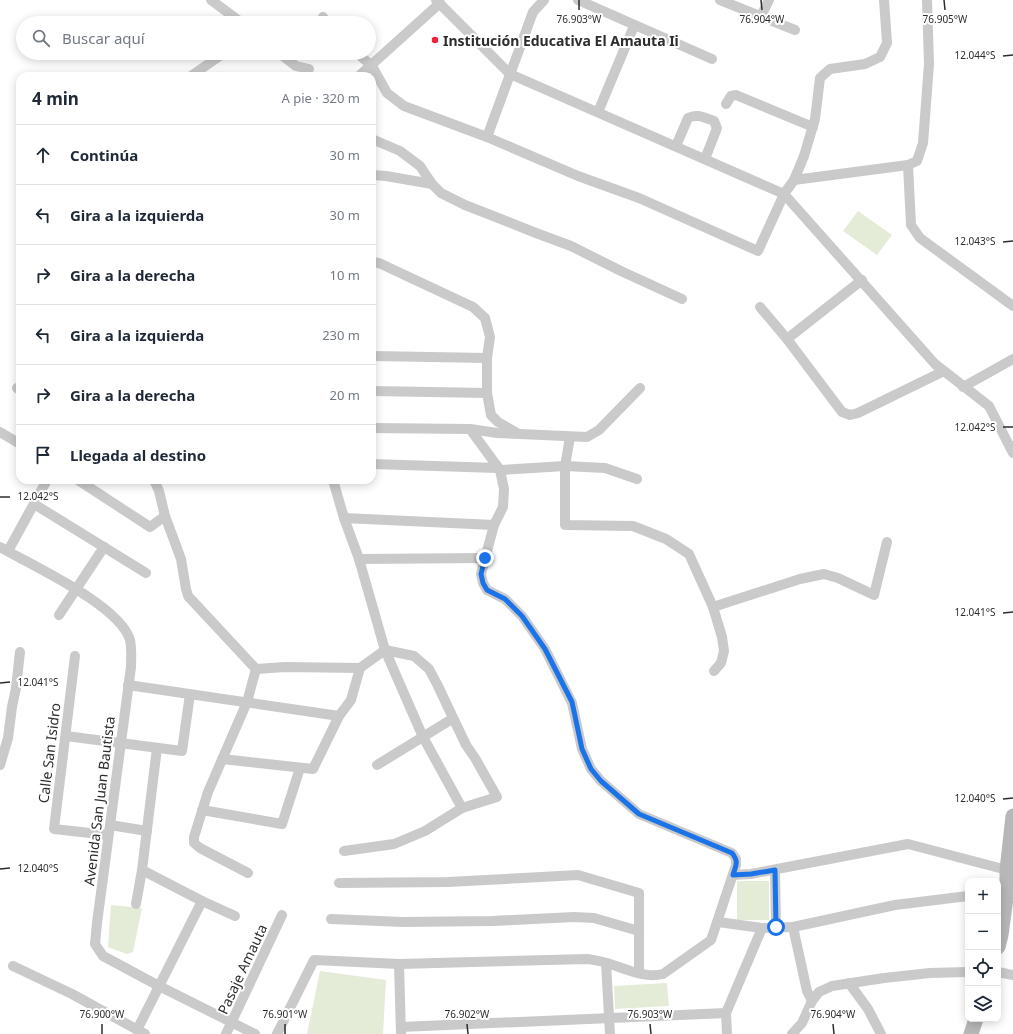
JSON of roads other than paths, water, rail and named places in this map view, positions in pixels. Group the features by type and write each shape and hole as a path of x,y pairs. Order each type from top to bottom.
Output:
{"street":[{"path":"211,0 233,16"},
{"path":"487,137 533,12 544,0"},
{"path":"578,0 634,26 712,59"},
{"path":"720,0 796,30"},
{"path":"761,16 769,0"},
{"path":"376,73 387,92 404,106 487,137 578,176 639,198 758,251 784,194 794,180 804,156 815,119 820,78 830,69 865,64 880,57 887,43 884,0"},
{"path":"794,180 908,165 917,161 923,144 929,64 927,0"},
{"path":"364,72 438,2 510,74 784,194 862,280 935,364 988,406 1013,453"},
{"path":"598,112 634,26"},
{"path":"197,72 214,60"},
{"path":"288,60 296,66 309,69"},
{"path":"366,60 375,72"},
{"path":"726,104 731,96 736,95 813,127"},
{"path":"676,146 688,118 697,115 714,121 717,128 705,159"},
{"path":"376,142 400,151 420,166 432,184 442,194 464,205 570,246 682,299"},
{"path":"908,165 911,224 920,238 1013,306"},
{"path":"376,175 432,184"},
{"path":"376,263 473,307 485,318 490,337 487,358 487,393 491,415 498,422 518,434"},
{"path":"787,339 862,280"},
{"path":"760,307 787,339 842,412 850,415 858,413 944,371"},
{"path":"376,356 487,358"},
{"path":"963,387 1013,360"},
{"path":"376,428 470,429 497,434 587,437 599,430 640,388"},
{"path":"376,391 487,393"},
{"path":"277,1034 314,960 399,964 588,959 639,973 655,976 663,974 711,940 736,866 736,859 732,853 639,814 594,773 582,749 572,702 545,649 522,616 505,599 487,590 483,583 481,574 494,525 503,507 504,489 499,469 470,429"},
{"path":"0,432 16,442"},
{"path":"570,437 566,466 565,525 633,526 666,539 689,554 713,607 722,637 724,651 720,663 714,671"},
{"path":"376,464 499,469 566,466 605,468 637,479"},
{"path":"4,549 46,484"},
{"path":"84,484 150,527 164,516"},
{"path":"156,484 159,491 164,516 182,559 188,596 256,669"},
{"path":"334,484 344,518 359,559 385,650 423,737 462,808"},
{"path":"34,504 146,573"},
{"path":"344,518 494,525"},
{"path":"713,607 800,578 824,574 838,578 874,595 887,542"},
{"path":"59,616 104,547"},
{"name":"Avenida San Juan Bautista","path":"4,549 77,590 111,613 123,626 130,639 132,654 95,944 103,956 255,1034"},
{"path":"359,559 485,558"},
{"path":"256,669 285,667 360,668 385,650 414,656 429,670 466,746 476,758 497,797 462,808 425,831 394,844 344,851"},
{"path":"0,765 8,738 20,652"},
{"name":"Calle San Isidro","path":"75,656 54,829 109,830"},
{"path":"222,759 313,770 339,716 351,700 360,668"},
{"path":"248,873 200,848 194,843 194,837 202,810 222,759 247,702 256,669"},
{"path":"128,685 339,716"},
{"path":"66,736 182,751 190,694"},
{"path":"377,765 452,719"},
{"path":"136,904 142,870 157,748"},
{"path":"202,810 282,824 300,768"},
{"path":"1001,935 1006,892 1006,870 1013,816"},
{"path":"109,830 147,831"},
{"path":"733,875 775,870 908,844 1006,870"},
{"path":"142,870 234,916"},
{"path":"775,870 776,927"},
{"path":"339,883 448,882 578,875 639,893 639,973"},
{"path":"718,922 762,928 792,927 895,905 965,896"},
{"path":"13,966 72,994 141,1032 159,986 202,901"},
{"name":"Pasaje Amauta","path":"226,1034 282,915"},
{"path":"332,919 403,922 492,921 574,917 594,918 639,931"},
{"path":"792,927 807,992 812,1001"},
{"path":"727,1034 726,1014 762,928"},
{"path":"606,963 610,1034"},
{"path":"399,964 401,1031 726,1014"},
{"path":"792,1034 802,1023 812,1001 819,992 832,986 884,978 965,972"},
{"path":"1001,973 1013,975"},
{"path":"849,984 868,1010 881,1034"},
{"path":"971,1034 975,1022"}],"place":[{"name":"Institución Educativa El Amauta Ii","path":"435,40"}]}
